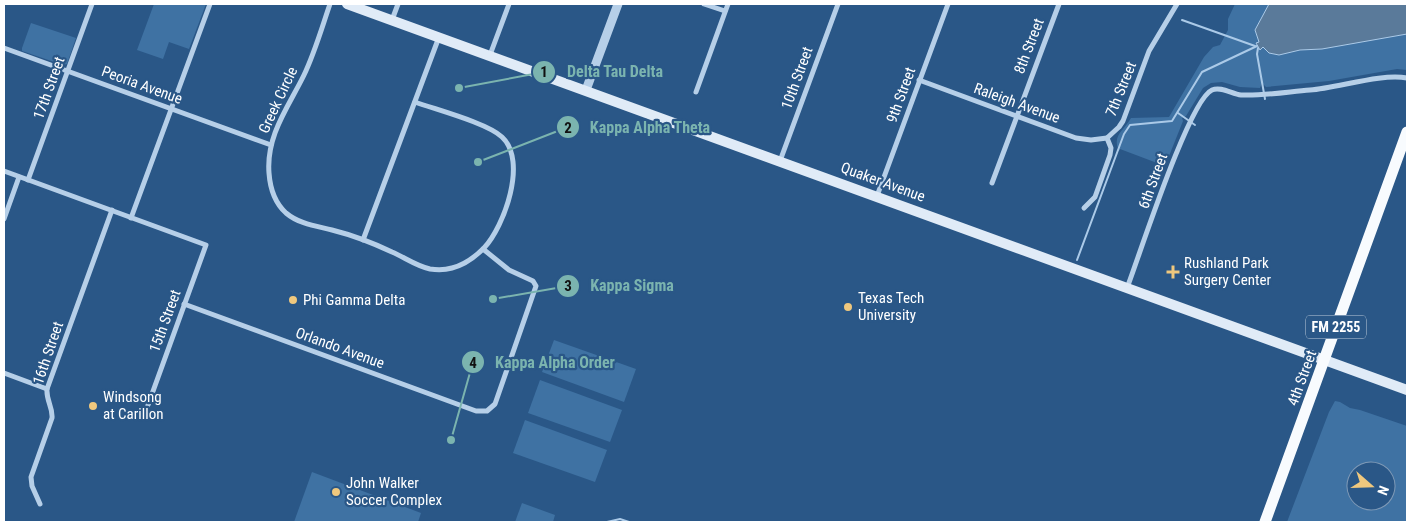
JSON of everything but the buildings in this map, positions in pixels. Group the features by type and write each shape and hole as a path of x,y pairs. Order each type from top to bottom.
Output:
{"main road":[{"name":"Quaker Avenue","path":"348,4 1407,390"},
{"name":"4th Street","path":"1265,522 1407,132"}],"street":[{"name":"17th Street","path":"28,180 92,4"},
{"path":"4,171 131,218 210,4"},
{"name":"Greek Circle","path":"330,4 304,75 278,122 271,145 269,171 271,185 278,204 285,213 306,224 334,230 363,240 431,269 450,268 464,264 483,249 502,220 508,202 512,166 509,146 504,138 488,128 415,102"},
{"path":"392,20 398,4"},
{"path":"490,55 509,4"},
{"path":"586,90 618,4"},
{"path":"704,4 725,11"},
{"path":"696,92 728,4"},
{"name":"10th Street","path":"780,161 838,4"},
{"name":"9th Street","path":"877,196 948,4"},
{"name":"8th Street","path":"992,183 1058,4"},
{"name":"7th Street","path":"1084,208 1095,197 1110,155 1111,148 1107,138 1123,121 1149,51 1176,4"},
{"path":"363,240 439,37"},
{"name":"Peoria Avenue","path":"4,48 271,145"},
{"name":"6th Street","path":"1127,288 1182,139 1203,99 1211,91 1218,89 1239,95 1255,95 1326,89 1395,77 1407,78"},
{"name":"Raleigh Avenue","path":"919,80 1076,138 1091,140 1107,138"},
{"path":"4,220 19,177"},
{"name":"16th Street","path":"40,504 32,486 31,477 52,418 53,412 46,399 47,389 112,210"},
{"name":"15th Street","path":"131,218 206,245 148,405"},
{"name":"Orlando Avenue","path":"184,304 476,410 487,412 495,404 536,289 535,282 509,270 483,249"},
{"path":"4,373 47,389"}],"shaded area":[{"path":"154,4 206,4 189,49 169,42 163,59 137,50"},
{"path":"1235,4 1407,4 1407,70 1397,69 1329,81 1266,87 1262,83 1260,88 1240,87 1222,82 1211,83 1203,88 1186,116 1182,118 1183,121 1165,166 1120,149 1119,151 1117,141 1119,134 1131,118 1169,117 1204,57 1213,47 1220,45 1228,30 1228,19"},
{"path":"1269,4 1407,4 1407,34 1322,49 1300,50 1279,55 1269,53 1263,47 1260,50 1256,43 1259,42 1255,30"},
{"path":"31,23 76,38 67,64 63,65 22,51"},
{"path":"554,340 636,369 624,402 542,372"},
{"path":"540,380 622,410 610,442 528,413"},
{"path":"1335,401 1350,408 1407,426 1407,522 1287,522 1329,412"},
{"path":"525,420 607,450 595,482 513,453"},
{"name":"John Walker Soccer Complex","path":"312,472 421,513 418,522 294,522"},
{"path":"522,503 555,515 553,522 515,522"}],"waterway":[{"path":"1182,20 1255,46"},
{"path":"1077,260 1124,134 1130,125 1172,121 1202,72 1257,46"},
{"path":"1258,48 1257,54 1265,99"},
{"path":"1178,113 1195,125"},
{"path":"607,522 620,519 629,522"}],"place":[{"name":"Delta Tau Delta","path":"459,88"},
{"name":"Kappa Alpha Theta","path":"478,162"},
{"name":"Rushland Park Surgery Center","path":"1173,272"},
{"name":"Kappa Sigma","path":"493,299"},
{"name":"Phi Gamma Delta","path":"293,300"},
{"name":"Texas Tech University","path":"848,307"},
{"name":"Windsong at Carillon","path":"93,406"},
{"name":"Kappa Alpha Order","path":"451,440"},
{"name":"John Walker Soccer Complex","path":"336,492"}]}
